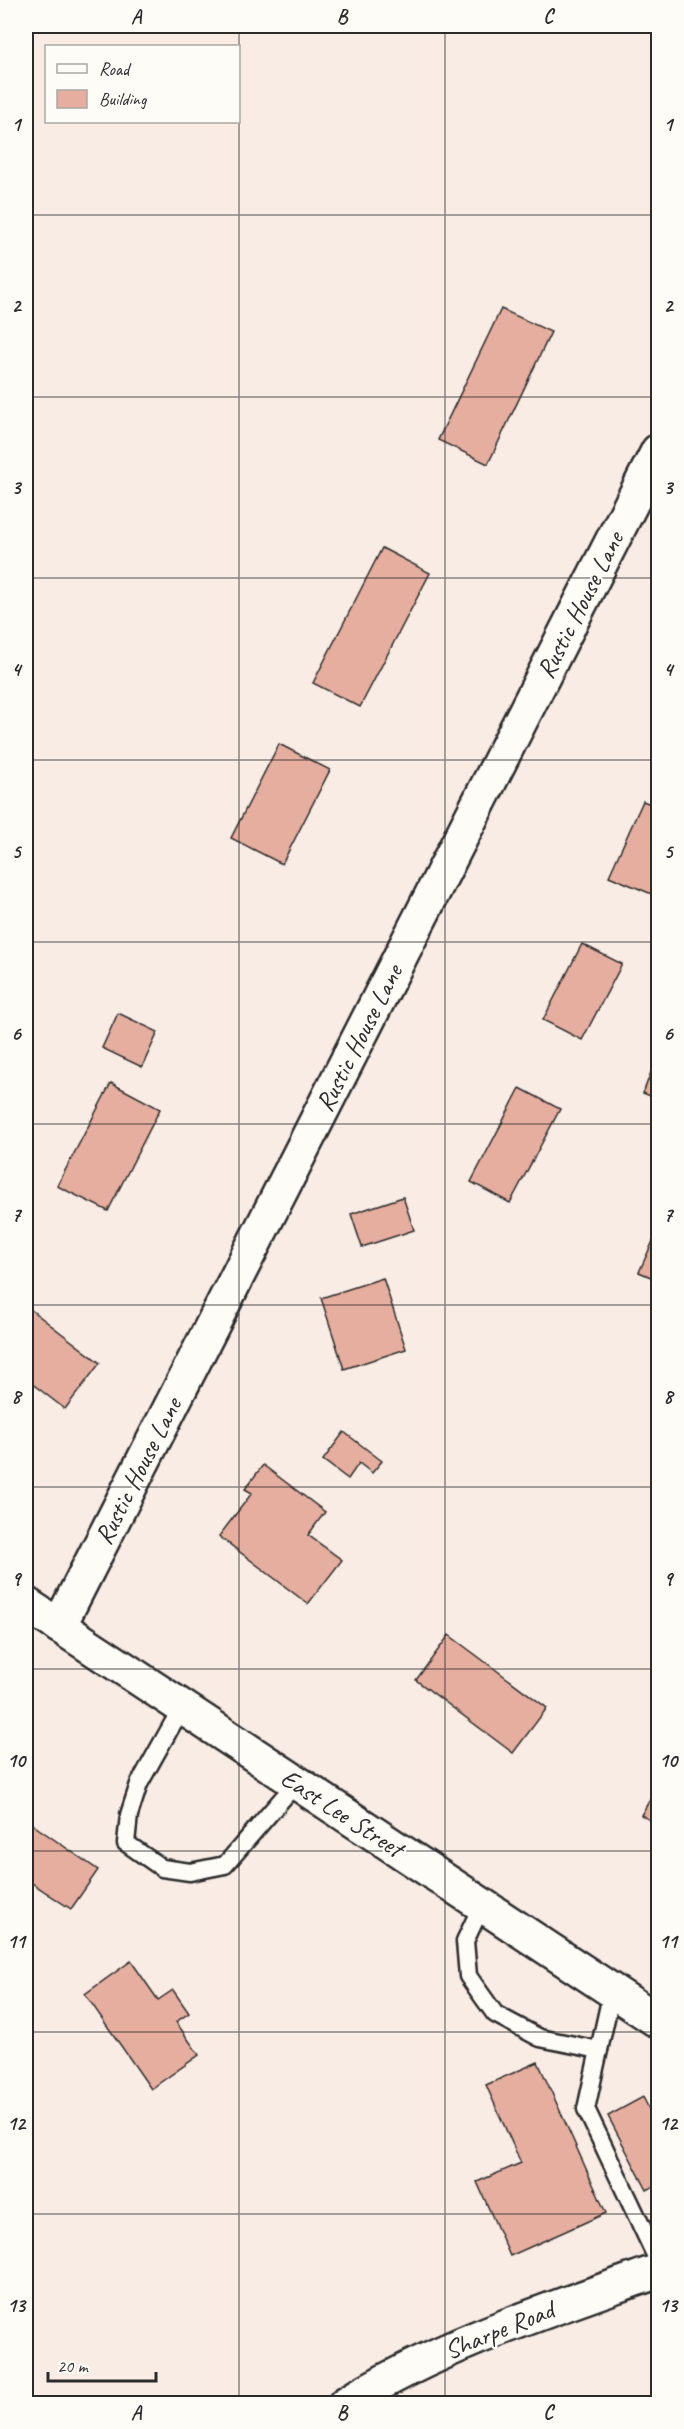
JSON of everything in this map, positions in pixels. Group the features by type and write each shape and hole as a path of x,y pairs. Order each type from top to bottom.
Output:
{"street":[{"name":"Rustic House Lane","path":"59,1626 658,451"},
{"name":"East Lee Street","path":"26,1604 658,2021"},
{"name":"Sharpe Road","path":"345,2403 435,2356 544,2311 658,2271"}],"lane":[{"path":"182,1707 139,1784 129,1815 126,1843 162,1868 190,1872 225,1865 296,1783"},
{"path":"482,1905 465,1941 468,1976 495,2014 540,2038 599,2050"},
{"path":"612,1991 586,2109 658,2260"}],"building":[{"path":"501,309 551,332 488,464 438,440"},
{"path":"382,548 430,573 360,707 313,683"},
{"path":"279,744 330,770 282,864 231,838"},
{"path":"643,801 658,807 658,886 654,895 609,876"},
{"path":"582,944 622,964 582,1040 543,1020"},
{"path":"118,1013 158,1032 142,1067 102,1048"},
{"path":"658,1054 658,1099 643,1093"},
{"path":"111,1083 160,1109 108,1211 57,1186"},
{"path":"520,1088 560,1109 510,1203 471,1182"},
{"path":"403,1197 414,1230 362,1247 351,1214"},
{"path":"658,1230 658,1280 639,1272"},
{"path":"383,1278 406,1349 344,1369 321,1298"},
{"path":"26,1306 100,1363 65,1409 26,1379"},
{"path":"344,1432 382,1461 372,1473 359,1463 348,1479 323,1460"},
{"path":"263,1465 325,1512 308,1535 342,1560 308,1604 219,1536 252,1493 245,1489"},
{"path":"449,1635 547,1708 513,1753 416,1680"},
{"path":"658,1786 658,1825 641,1815"},
{"path":"26,1820 98,1870 71,1909 26,1879"},
{"path":"131,1961 158,2000 173,1990 189,2013 176,2022 199,2055 151,2089 85,1994"},
{"path":"538,2062 606,2213 510,2256 477,2182 521,2163 486,2085"},
{"path":"643,2097 658,2127 658,2184 647,2190 608,2116"}]}
